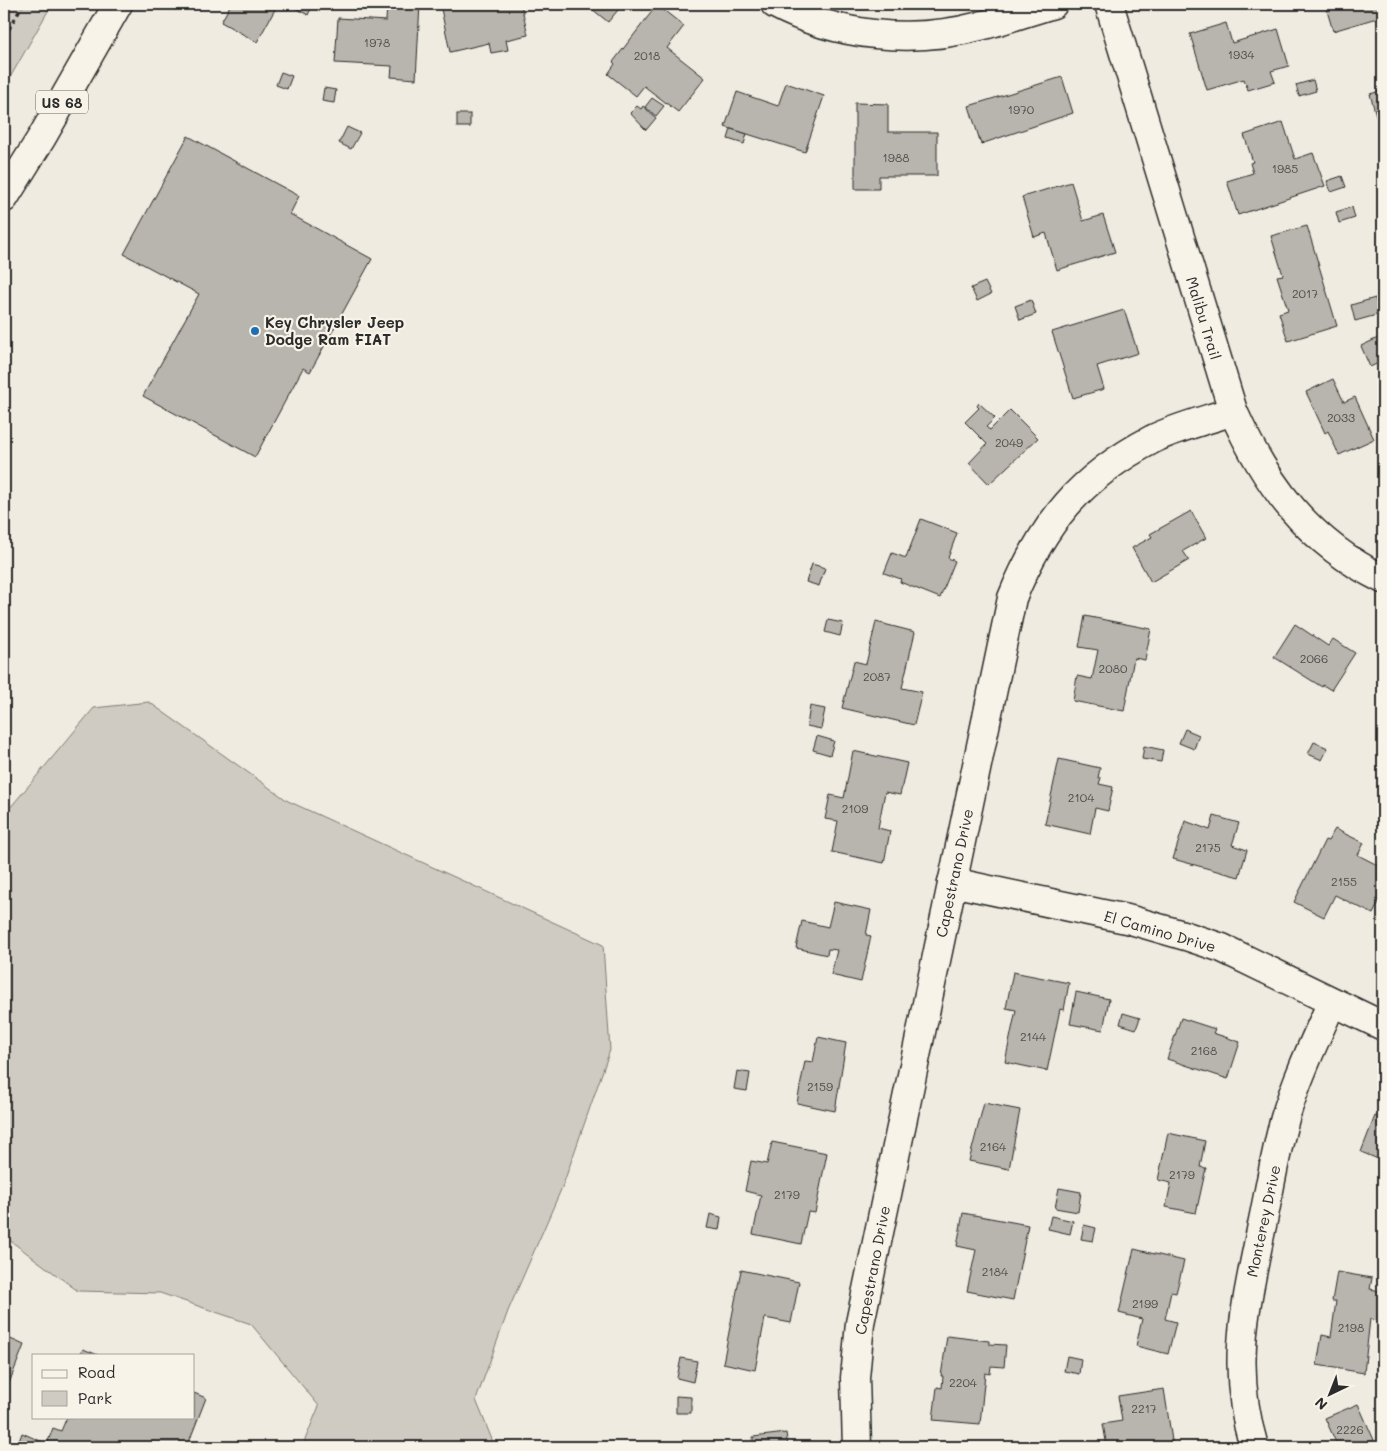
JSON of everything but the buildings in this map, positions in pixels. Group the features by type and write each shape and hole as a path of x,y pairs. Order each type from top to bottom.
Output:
{"main road":[{"name":"US 68","path":"4,198 42,137 118,4"},
{"path":"775,4 814,21 843,29 872,34 907,36 937,34 978,26 1053,4"},
{"name":"Malibu Trail","path":"1109,4 1232,411 1250,450 1277,492 1298,517 1339,553 1383,579"},
{"name":"Capestrano Drive","path":"858,1447 855,1378 860,1323 1012,598 1031,556 1051,524 1072,498 1114,462 1155,438 1232,411"},
{"name":"El Camino Drive","path":"952,882 1131,920 1222,948 1383,1026"},
{"name":"Monterey Drive","path":"1254,1447 1245,1411 1240,1378 1244,1313 1285,1119 1297,1081 1332,1002"}],"path":[{"path":"4,38 23,4"}],"green space":[{"path":"4,4 52,4 4,88"},
{"path":"149,702 288,801 603,945 610,1050 563,1185 508,1311 476,1400 495,1447 302,1447 319,1406 251,1324 160,1293 78,1291 4,1236 4,815 94,708"}],"place":[{"name":"Key Chrysler Jeep Dodge Ram FIAT","path":"255,331"}]}
